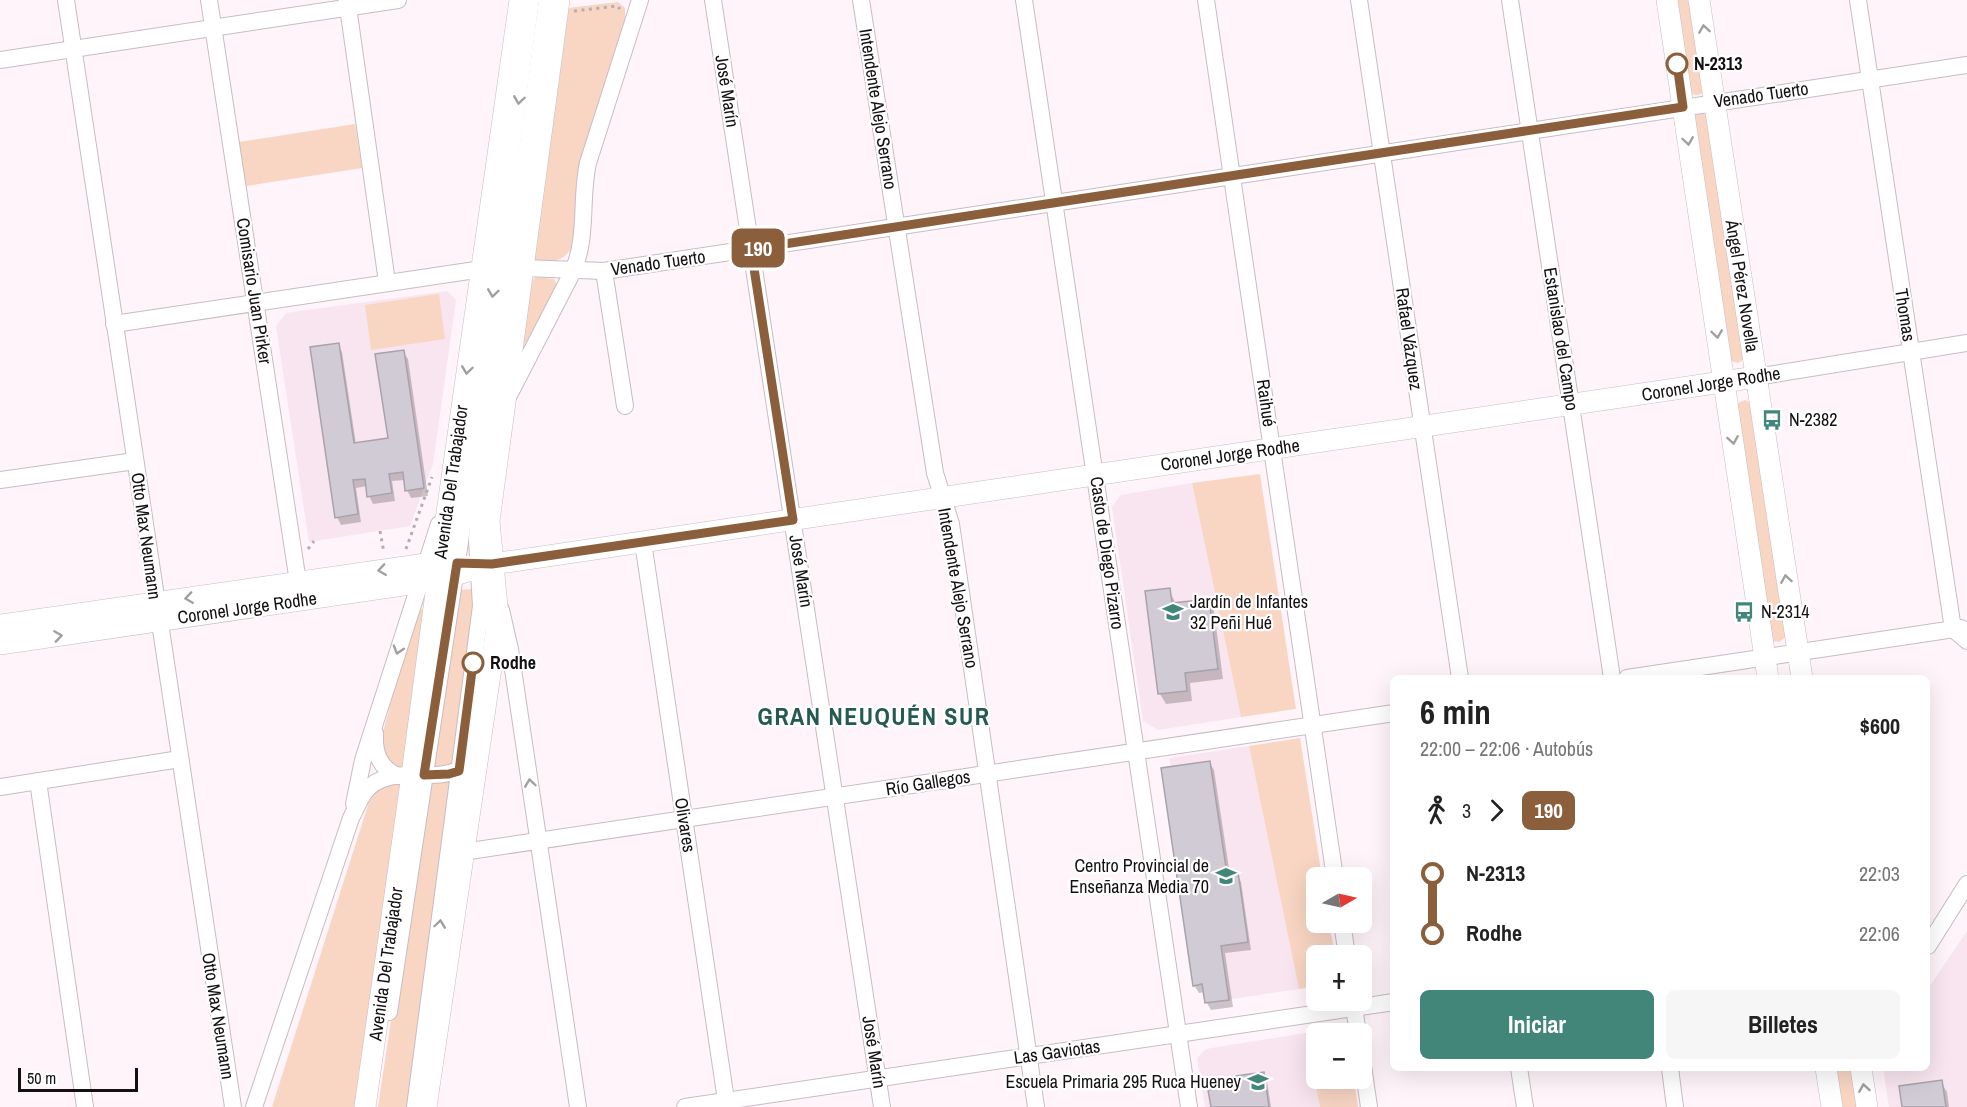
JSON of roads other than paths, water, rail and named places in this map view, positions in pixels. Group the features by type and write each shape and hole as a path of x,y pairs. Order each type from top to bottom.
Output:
{"main road":[{"name":"Avenida Del Trabajador","path":"365,1107 520,0"},
{"path":"426,1107 496,634 483,565 559,0"},
{"name":"Ángel Pérez Novella","path":"1667,0 1767,668"},
{"name":"Ángel Pérez Novella","path":"1699,0 1802,675"},
{"name":"Coronel Jorge Rodhe","path":"0,625 157,612 1756,377"},
{"name":"Coronel Jorge Rodhe","path":"0,644 298,582 439,571"},
{"path":"1826,1071 1832,1107"},
{"path":"1861,1071 1867,1107"}],"street":[{"name":"Otto Max Neumann","path":"66,0 233,1107"},
{"name":"Comisario Juan Pirker","path":"209,0 298,582"},
{"path":"0,60 214,28 347,4 398,0"},
{"path":"254,1107 351,818 360,772 377,717 439,571 531,0"},
{"path":"415,1107 481,606 483,565 478,518 547,0"},
{"path":"505,404 573,271 581,247 588,163 640,0"},
{"name":"José Marín","path":"713,0 882,1107"},
{"name":"Intendente Alejo Serrano","path":"861,0 935,473 951,524 1036,1107"},
{"name":"Casto de Diego Pizarro","path":"1024,0 1190,1107"},
{"name":"Raihué","path":"1206,0 1333,867"},
{"name":"Rafael Vázquez","path":"1359,0 1460,675"},
{"name":"Estanislao del Campo","path":"1510,0 1612,675"},
{"name":"Thomas","path":"1858,0 1911,352 1960,628"},
{"path":"347,4 387,282"},
{"name":"Venado Tuerto","path":"523,268 604,271 1967,65"},
{"path":"114,324 482,269"},
{"path":"604,271 625,406"},
{"name":"Coronel Jorge Rodhe","path":"1756,377 1967,343"},
{"path":"465,433 472,434 456,547 451,550 449,541 465,433"},
{"path":"0,480 135,461"},
{"name":"Olivares","path":"642,542 727,1104"},
{"path":"491,599 466,734 465,746 468,760 491,605 488,602 491,599"},
{"path":"491,599 510,648 578,1107"},
{"path":"1669,675 1767,668 1798,652 1960,628 1967,640"},
{"name":"Río Gallegos","path":"463,852 1390,714"},
{"path":"377,717 375,744 378,760 387,770 412,775"},
{"path":"351,818 369,789 386,778 449,774 459,771 470,763 479,749"},
{"path":"0,787 180,759"},
{"path":"375,1107 412,775"},
{"path":"38,781 85,1107"},
{"path":"1930,943 1967,884"},
{"name":"Las Gaviotas","path":"1372,1003 1390,1002"},
{"name":"Las Gaviotas","path":"685,1107 727,1104 878,1078 1179,1034 1313,1011"},
{"path":"1519,1071 1525,1107"},
{"path":"1670,1071 1676,1107"},
{"path":"1366,1089 1369,1107"}],"place":[{"name":"N-2313","path":"1677,64"},
{"name":"N-2382","path":"1772,420"},
{"name":"Jardín de Infantes 32 Peñi Hué","path":"1173,612"},
{"name":"N-2314","path":"1744,612"},
{"name":"Rodhe","path":"473,663"},
{"name":"Centro Provincial de Enseñanza Media 70","path":"1226,876"},
{"name":"Escuela Primaria 295 Ruca Hueney","path":"1258,1082"}],"district":[{"name":"GRAN NEUQUÉN SUR","path":"874,717"}]}
